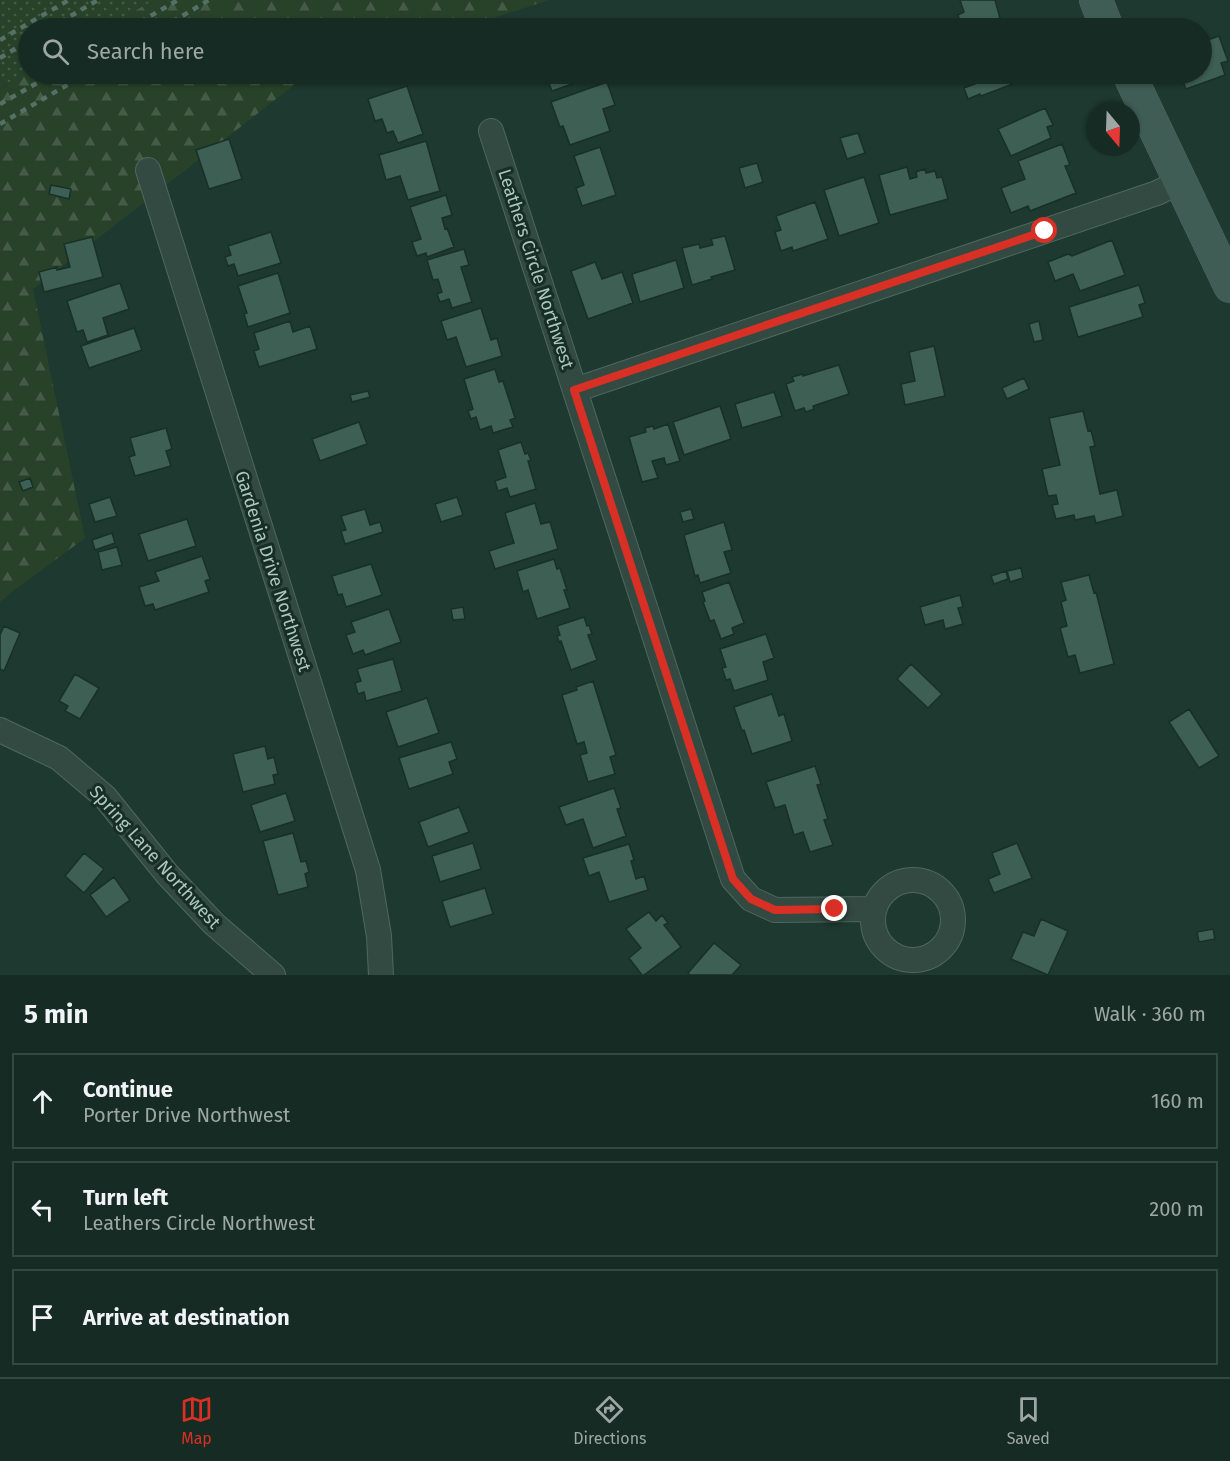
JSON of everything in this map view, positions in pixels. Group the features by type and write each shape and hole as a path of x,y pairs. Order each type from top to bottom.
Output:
{"street":[{"path":"1096,0 1103,18"},
{"path":"1134,84 1230,286"},
{"name":"Leathers Circle Northwest","path":"491,131 733,879 751,899 775,910 874,909"},
{"name":"Gardenia Drive Northwest","path":"148,170 368,870 379,936 381,975"},
{"path":"574,390 1158,193 1180,182"},
{"name":"Spring Lane Northwest","path":"0,730 59,758 105,797 167,874 214,924 273,975"}],"green space":[{"path":"0,0 154,0 122,18 18,18 18,77 0,87"},
{"path":"154,0 549,0 493,18 122,18"},
{"path":"18,77 18,84 295,84 33,289 85,538 0,602 0,87"}],"building":[{"path":"960,0 995,0 1000,18 959,18 958,15 964,12"},
{"path":"1219,36 1228,61 1221,63 1225,75 1212,80 1212,38"},
{"path":"549,84 572,84 552,91"},
{"path":"601,84 608,84 615,105 603,109 610,131 570,145 563,126 560,127 551,102"},
{"path":"974,84 1013,84 968,99 964,88"},
{"path":"1184,84 1200,84 1186,89"},
{"path":"407,86 423,134 398,143 393,131 387,133 382,119 375,121 368,99"},
{"path":"1045,108 1053,125 1047,127 1051,138 1011,156 998,129"},
{"path":"858,133 865,153 847,159 840,138"},
{"path":"229,139 242,179 209,189 196,150"},
{"path":"426,141 440,191 408,200 400,176 386,180 379,155"},
{"path":"1062,144 1070,165 1065,166 1076,193 1030,211 1028,206 1011,213 1001,188 1025,179 1018,161"},
{"path":"600,147 616,195 582,206 576,188 584,185 574,156"},
{"path":"757,163 763,182 745,188 739,168"},
{"path":"907,167 910,179 917,177 916,172 925,169 926,173 935,171 937,178 942,177 948,199 890,215 879,175"},
{"path":"864,177 879,223 839,236 824,190"},
{"path":"51,185 71,189 69,199 49,194"},
{"path":"446,195 452,215 442,218 454,247 427,257 426,253 417,256 412,242 421,239 410,207"},
{"path":"815,202 828,239 793,251 792,247 781,251 775,232 781,230 776,216"},
{"path":"271,232 281,263 238,276 234,264 228,266 225,257 231,255 228,246"},
{"path":"725,236 735,270 692,285 682,248 699,244 700,248 713,245 711,239"},
{"path":"92,237 103,277 44,292 39,272 57,267 57,270 70,267 64,244"},
{"path":"1112,240 1125,275 1080,291 1073,274 1055,281 1048,262 1068,254 1072,256"},
{"path":"464,249 469,265 461,267 472,302 452,308 449,299 440,302 437,294 442,292 438,279 433,280 427,260"},
{"path":"676,260 684,288 640,302 632,274"},
{"path":"595,262 602,279 622,272 633,303 588,319 571,271"},
{"path":"278,273 290,313 248,327 244,314 247,313 238,286"},
{"path":"120,283 129,309 103,318 108,335 87,342 83,330 77,332 67,301"},
{"path":"1139,285 1145,303 1139,305 1143,317 1078,337 1069,307"},
{"path":"481,308 491,340 497,338 502,356 466,367 456,337 447,340 441,321"},
{"path":"290,321 293,332 310,326 317,349 259,367 254,351 259,349 254,333"},
{"path":"1039,321 1043,340 1034,342 1029,324"},
{"path":"134,328 142,350 89,368 81,346"},
{"path":"934,346 945,396 905,405 901,384 915,381 909,352"},
{"path":"839,365 849,394 813,406 814,409 806,412 804,408 795,411 786,384 794,381 792,377"},
{"path":"495,369 499,382 503,381 515,418 510,420 513,427 493,433 491,426 480,430 476,417 471,419 468,411 473,409 464,379"},
{"path":"1024,378 1029,389 1007,399 1002,388"},
{"path":"368,391 370,397 352,402 350,395"},
{"path":"774,392 782,416 742,428 735,404"},
{"path":"720,406 731,439 684,455 673,422"},
{"path":"1083,411 1095,446 1090,447 1100,494 1117,490 1123,516 1096,523 1094,516 1075,520 1074,515 1056,519 1052,505 1058,504 1056,495 1048,496 1042,469 1060,465 1049,418"},
{"path":"359,422 367,444 320,461 312,439"},
{"path":"668,424 680,461 666,465 664,458 652,461 658,478 642,482 629,437 646,432 645,428 653,426 654,429"},
{"path":"166,428 172,449 166,451 171,466 135,476 129,457 135,455 130,438"},
{"path":"521,442 525,454 528,453 531,460 528,461 536,489 510,497 507,488 498,491 495,481 506,477 498,450"},
{"path":"30,478 33,487 23,491 19,482"},
{"path":"110,497 117,516 95,522 89,504"},
{"path":"457,497 463,515 441,522 435,504"},
{"path":"535,503 541,524 550,522 558,549 495,569 489,551 514,543 505,513"},
{"path":"365,509 370,525 380,522 383,532 345,544 341,531 346,530 341,516"},
{"path":"691,509 694,519 683,522 680,512"},
{"path":"187,519 196,546 148,561 139,534"},
{"path":"724,522 732,550 724,552 731,573 700,583 698,575 695,576 684,535"},
{"path":"112,533 115,543 95,550 92,540"},
{"path":"117,547 122,565 102,570 98,552"},
{"path":"202,556 210,579 205,581 209,592 155,610 153,604 145,606 139,587 159,581 155,572"},
{"path":"554,559 557,569 560,568 570,608 537,619 528,590 523,592 517,571"},
{"path":"371,564 382,595 346,607 342,594 338,595 332,576"},
{"path":"1021,568 1023,578 1010,582 1007,571"},
{"path":"1006,571 1008,579 994,584 991,576"},
{"path":"1089,575 1094,593 1096,592 1114,664 1080,673 1075,655 1068,657 1060,628 1067,626 1061,602 1066,600 1061,582"},
{"path":"729,582 744,623 732,628 734,634 721,639 714,620 710,621 702,592"},
{"path":"960,595 963,607 958,608 963,624 945,629 943,620 925,625 920,607"},
{"path":"463,607 465,619 453,620 451,609"},
{"path":"389,609 401,642 365,655 363,650 353,654 346,635 355,632 351,622"},
{"path":"584,617 592,634 588,635 597,660 571,670 557,636 560,635 557,626"},
{"path":"4,626 20,633 4,671 0,669 0,635"},
{"path":"766,634 774,658 763,662 768,680 734,691 730,679 726,680 722,668 726,667 720,649"},
{"path":"393,659 402,691 366,701 364,692 358,694 355,683 361,681 357,669"},
{"path":"911,664 942,694 928,708 897,679"},
{"path":"75,674 99,688 80,719 65,711 68,706 59,701"},
{"path":"593,681 616,755 610,757 615,774 588,782 580,755 587,753 584,742 577,744 562,695"},
{"path":"772,694 779,716 784,714 792,741 752,754 734,707"},
{"path":"427,698 439,733 398,747 386,712"},
{"path":"1189,709 1219,756 1199,768 1169,722"},
{"path":"451,742 457,759 449,762 453,774 409,789 399,758"},
{"path":"265,746 268,759 274,757 278,774 273,775 275,784 243,792 233,754"},
{"path":"815,766 821,784 817,785 828,819 824,820 833,845 810,852 803,832 794,835 785,805 775,808 766,782"},
{"path":"614,788 621,808 617,809 626,836 593,848 583,819 566,825 559,807"},
{"path":"286,793 295,821 260,832 251,805"},
{"path":"459,807 469,832 428,847 419,822"},
{"path":"293,833 301,862 306,861 309,872 305,874 308,887 278,895 263,841"},
{"path":"473,843 481,869 440,882 432,856"},
{"path":"1017,843 1032,878 994,893 988,879 1000,874 992,853"},
{"path":"629,844 636,879 644,876 648,890 609,902 599,872 589,876 583,858"},
{"path":"84,853 104,869 84,893 65,876"},
{"path":"114,877 130,900 106,917 90,895"},
{"path":"485,888 493,914 450,927 442,901"},
{"path":"649,912 656,921 662,915 668,923 664,925 681,947 642,975 629,958 641,948 626,929"},
{"path":"1041,919 1068,931 1048,975 1011,959 1023,932 1034,936"},
{"path":"1213,929 1215,939 1199,942 1197,932"},
{"path":"714,943 741,965 732,975 690,975 688,973"}],"railway":[{"path":"38,18 69,0"},
{"path":"67,18 98,0"},
{"path":"147,18 178,0"},
{"path":"179,18 209,0"},
{"path":"0,40 18,30"},
{"path":"0,58 18,47"},
{"path":"0,104 35,84"},
{"path":"0,124 69,84"}],"route":[{"path":"835,909 775,910 751,899 733,879 574,390 1045,231"}]}
